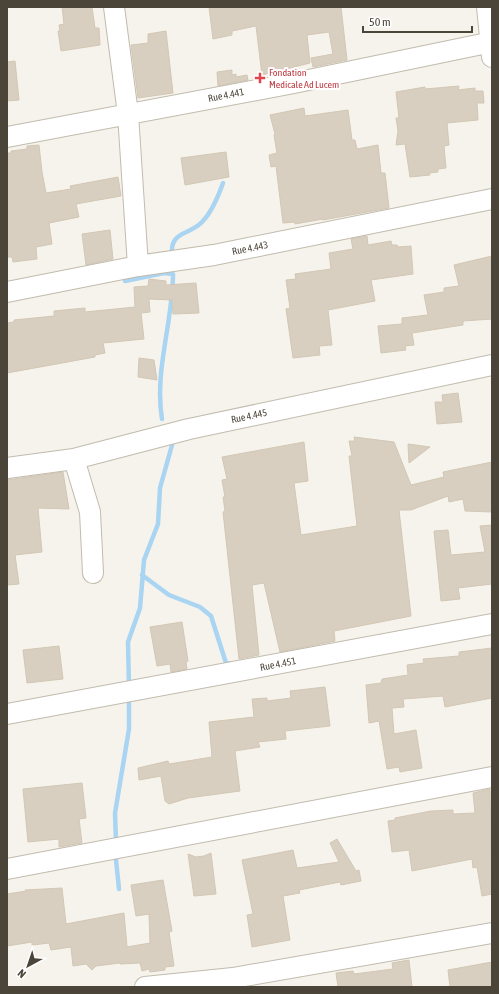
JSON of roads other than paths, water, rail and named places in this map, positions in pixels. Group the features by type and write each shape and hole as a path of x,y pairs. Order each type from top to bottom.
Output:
{"street":[{"path":"114,7 128,114 138,266"},
{"path":"487,7 491,47"},
{"name":"Rue 4.441","path":"7,137 491,47"},
{"name":"Rue 4.443","path":"7,292 138,266 214,255 492,199"},
{"name":"Rue 4.445","path":"7,468 74,459 189,429 492,365"},
{"path":"74,459 90,512 93,574"},
{"name":"Rue 4.451","path":"7,714 492,624"},
{"path":"7,869 492,778"},
{"path":"145,987 233,978 492,933"}],"waterway":[{"path":"172,254 172,247 177,237 197,226 209,214 223,183"},
{"path":"125,281 164,273 173,274 170,310 160,383 162,419"},
{"path":"129,687 128,642 140,608 144,560 158,524 160,488 172,445"},
{"path":"142,575 169,595 200,607 211,616 226,663 232,664"},
{"path":"116,843 115,813 129,729 129,703"},
{"path":"116,860 119,889"}],"place":[{"name":"Fondation Medicale Ad Lucem","path":"260,78"}]}
